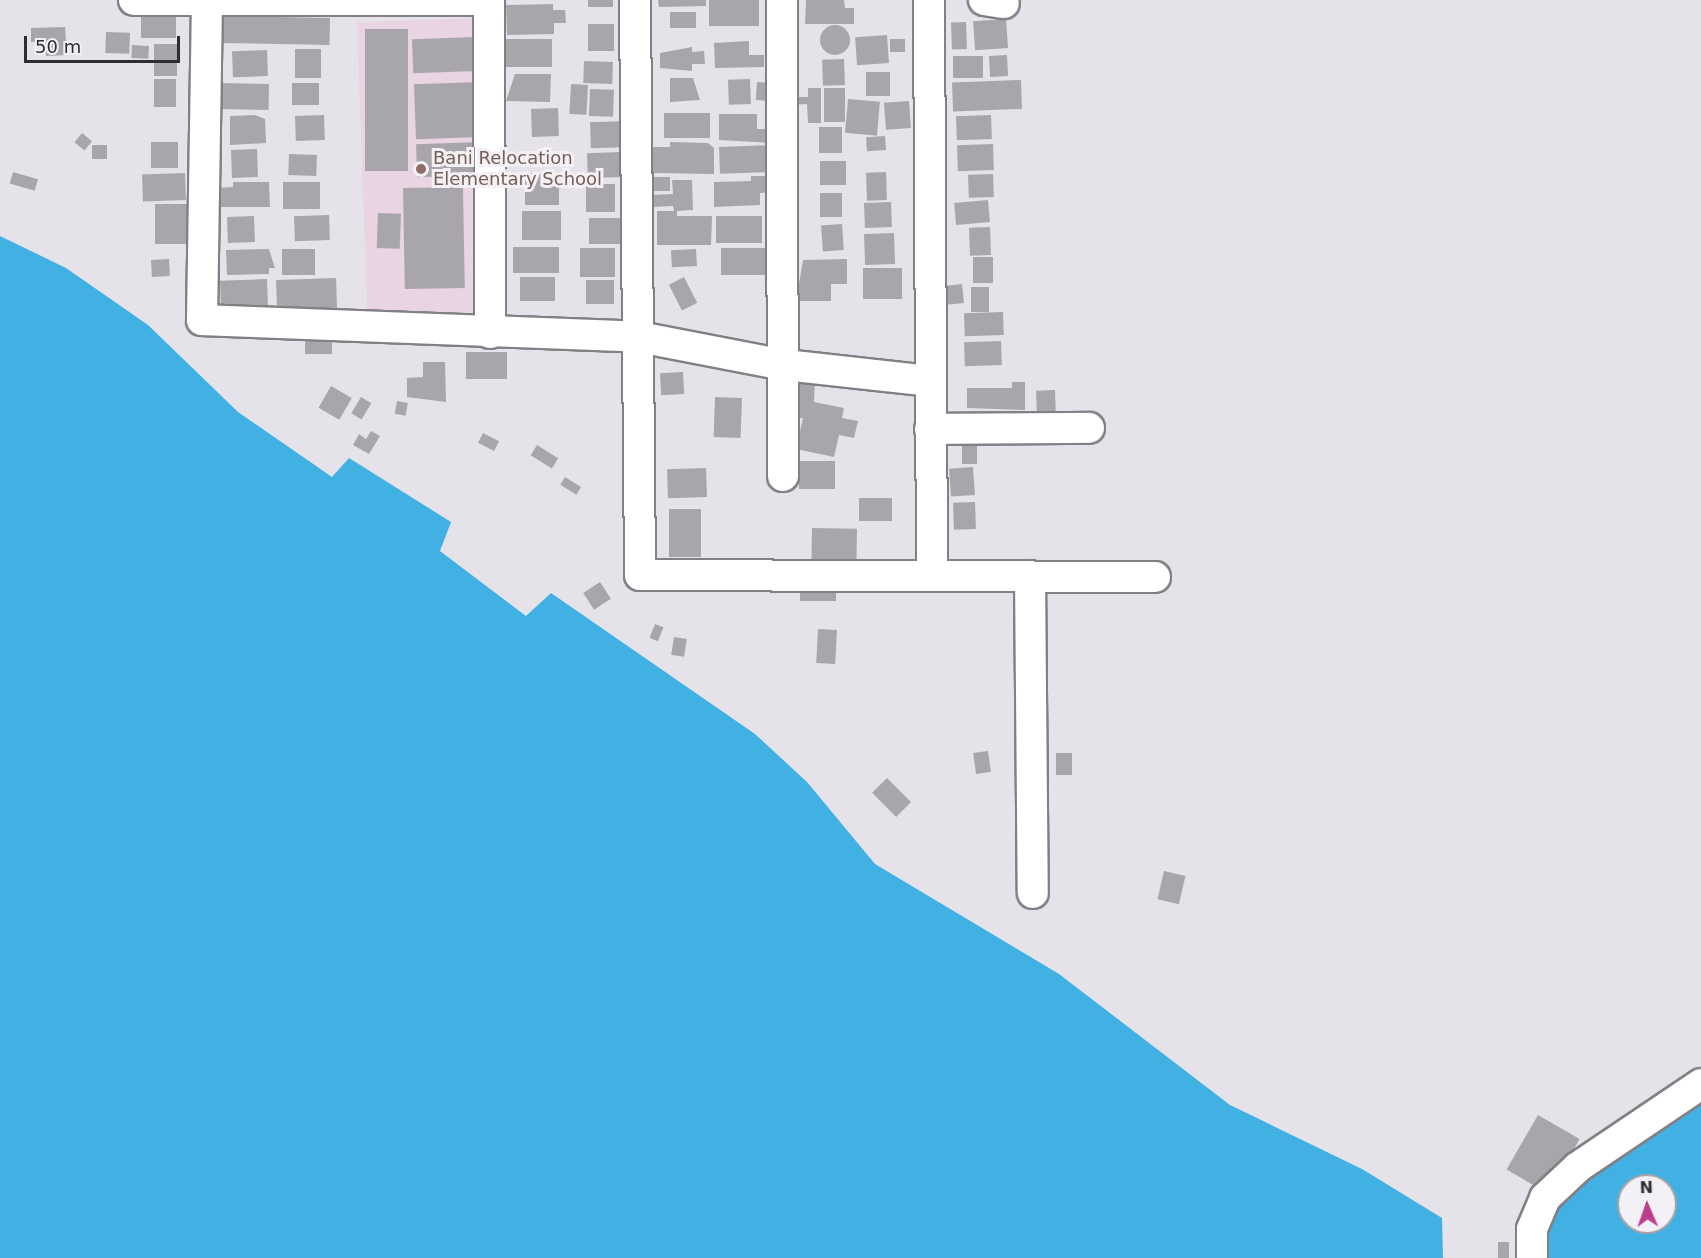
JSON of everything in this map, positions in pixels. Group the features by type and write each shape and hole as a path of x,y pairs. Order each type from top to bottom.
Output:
{"street":[{"path":"134,0 489,0 490,333"},
{"path":"635,0 640,575 1155,577"},
{"path":"782,0 785,365 783,476"},
{"path":"929,0 929,381 932,576"},
{"path":"207,1 202,320 639,337 785,365 929,381"},
{"path":"930,429 1089,428"},
{"path":"1030,576 1033,893"},
{"path":"1532,1258 1532,1229 1545,1198 1578,1167 1701,1084"}],"shaded area":[{"name":"Bani Relocation Elementary School","path":"477,18 487,318 368,322 357,22"}],"water":[{"path":"0,236 66,268 148,325 238,412 332,477 349,458 451,522 440,551 526,616 551,593 755,734 807,782 875,864 1059,974 1230,1105 1362,1169 1442,1218 1443,1258 0,1258"},
{"path":"1701,1084 1701,1258 1532,1258 1545,1198"}],"building":[{"path":"588,0 613,0 613,7 588,7"},
{"path":"658,0 706,0 706,6 659,7"},
{"path":"709,0 759,0 759,26 709,26"},
{"path":"806,0 844,0 845,8 854,8 854,24 805,24"},
{"path":"553,4 553,10 565,10 566,23 554,23 554,34 507,35 506,5"},
{"path":"670,12 696,12 696,28 670,28"},
{"path":"221,16 330,18 330,45 221,43"},
{"path":"141,17 176,17 176,38 141,38"},
{"path":"1006,19 1008,48 975,50 973,21"},
{"path":"966,22 967,49 952,50 951,23"},
{"path":"588,24 614,24 614,51 588,51"},
{"path":"835,25 846,29 850,40 846,51 835,55 824,51 820,40 824,29"},
{"path":"65,27 67,55 46,56 45,41 31,42 31,28"},
{"path":"365,29 408,29 408,171 365,171"},
{"path":"106,32 130,33 129,54 105,53"},
{"path":"887,35 889,63 857,65 855,37"},
{"path":"475,37 476,71 413,73 412,39"},
{"path":"506,39 552,39 552,67 506,67"},
{"path":"890,39 905,39 905,52 890,52"},
{"path":"749,41 749,55 764,55 764,67 715,68 714,43"},
{"path":"154,44 177,44 177,76 154,76"},
{"path":"132,45 149,46 148,59 131,58"},
{"path":"692,47 692,52 704,51 705,64 692,64 692,71 660,68 660,53"},
{"path":"295,49 321,49 321,78 295,78"},
{"path":"267,50 268,76 233,77 232,51"},
{"path":"1007,55 1008,76 990,77 989,56"},
{"path":"953,56 983,56 983,78 953,78"},
{"path":"844,59 845,85 823,86 822,60"},
{"path":"584,61 613,62 612,84 583,83"},
{"path":"866,72 890,72 890,96 866,96"},
{"path":"515,74 551,74 550,102 506,101"},
{"path":"670,78 693,78 700,100 670,102"},
{"path":"154,79 176,79 176,107 154,107"},
{"path":"750,79 751,104 729,105 728,80"},
{"path":"1021,80 1022,109 953,111 952,82"},
{"path":"480,82 482,137 416,139 414,84"},
{"path":"757,82 771,83 770,101 756,100"},
{"path":"218,83 269,84 269,110 218,109"},
{"path":"292,83 319,83 319,105 292,105"},
{"path":"571,84 588,85 586,115 569,114"},
{"path":"808,88 821,88 821,123 808,123 807,104 791,105 791,97 808,97"},
{"path":"824,88 845,88 845,122 824,122"},
{"path":"590,89 614,90 613,117 589,116"},
{"path":"848,99 880,102 877,136 845,133"},
{"path":"909,101 911,128 886,130 884,103"},
{"path":"558,108 559,136 532,137 531,109"},
{"path":"664,113 710,113 710,138 664,138"},
{"path":"719,114 757,114 757,129 773,129 773,143 719,140"},
{"path":"255,115 265,119 266,143 230,145 230,116"},
{"path":"324,115 325,140 296,141 295,116"},
{"path":"991,115 992,139 957,140 956,116"},
{"path":"629,121 630,147 591,148 590,122"},
{"path":"819,127 842,127 842,153 819,153"},
{"path":"82,133 92,141 85,151 74,142"},
{"path":"885,136 886,150 867,151 866,137"},
{"path":"151,142 178,142 178,168 151,168"},
{"path":"479,142 480,175 417,177 416,144"},
{"path":"670,142 708,143 714,148 714,174 653,173 653,147 670,147"},
{"path":"993,144 994,170 958,171 957,145"},
{"path":"92,145 107,145 107,159 92,159"},
{"path":"773,145 774,172 720,174 719,147"},
{"path":"257,149 258,177 232,178 231,150"},
{"path":"621,152 622,177 588,178 587,153"},
{"path":"289,154 317,155 316,176 288,175"},
{"path":"820,161 846,161 846,185 820,185"},
{"path":"13,172 38,179 35,191 10,184"},
{"path":"886,172 887,200 867,201 866,173"},
{"path":"185,173 186,200 143,201 142,175"},
{"path":"525,173 559,173 559,205 525,205"},
{"path":"993,174 994,197 969,198 968,175"},
{"path":"751,176 773,176 774,192 760,193 760,205 714,207 714,182 751,181"},
{"path":"650,177 670,177 670,191 650,191"},
{"path":"672,180 692,180 693,210 677,211 677,216 712,216 711,245 657,245 657,211 674,211 673,206 653,207 652,195 673,194"},
{"path":"233,182 269,182 270,207 217,207 217,188 233,187"},
{"path":"283,182 320,182 320,209 283,209"},
{"path":"586,184 615,184 615,212 586,212"},
{"path":"463,187 465,288 405,289 403,188"},
{"path":"820,193 842,193 842,217 820,217"},
{"path":"988,200 990,222 956,225 954,203"},
{"path":"891,202 892,227 865,228 864,203"},
{"path":"155,204 194,204 194,244 155,244"},
{"path":"522,211 561,211 561,240 522,240"},
{"path":"378,213 401,214 400,249 377,248"},
{"path":"329,215 330,240 295,241 294,216"},
{"path":"254,216 255,242 228,243 227,217"},
{"path":"716,216 762,216 762,243 716,243"},
{"path":"589,218 622,218 622,244 589,244"},
{"path":"842,224 844,250 823,251 821,225"},
{"path":"990,227 991,255 970,256 969,228"},
{"path":"894,233 895,264 865,265 864,234"},
{"path":"513,247 559,247 559,273 513,273"},
{"path":"580,248 615,248 615,277 580,277"},
{"path":"721,248 767,248 767,275 721,275"},
{"path":"269,249 275,268 269,268 269,274 227,275 226,250"},
{"path":"282,249 315,249 315,275 282,275"},
{"path":"696,249 697,266 672,267 671,250"},
{"path":"973,257 993,257 993,283 973,283"},
{"path":"169,259 170,276 152,277 151,260"},
{"path":"847,259 847,284 831,284 831,301 796,301 803,260"},
{"path":"863,268 902,268 902,299 863,299"},
{"path":"520,277 555,277 555,301 520,301"},
{"path":"684,277 697,303 682,311 669,285"},
{"path":"336,278 337,309 277,311 276,280"},
{"path":"267,279 268,312 221,314 220,281"},
{"path":"586,280 614,280 614,304 586,304"},
{"path":"962,284 964,303 946,305 944,286"},
{"path":"971,287 989,287 989,312 971,312"},
{"path":"1003,312 1004,335 965,336 964,313"},
{"path":"305,334 332,334 332,354 305,354"},
{"path":"1001,341 1002,365 965,366 964,342"},
{"path":"466,352 507,352 507,379 466,379"},
{"path":"423,362 445,362 446,402 407,397 407,378 423,377"},
{"path":"683,372 684,394 661,395 660,373"},
{"path":"792,376 815,377 814,402 844,408 842,418 858,421 854,438 839,435 834,457 796,449 803,418 791,418"},
{"path":"1012,382 1025,382 1025,410 967,408 967,388 1012,388"},
{"path":"331,386 352,398 339,420 318,408"},
{"path":"1055,390 1056,415 1037,416 1036,391"},
{"path":"361,397 371,403 362,419 351,413"},
{"path":"715,397 742,398 741,438 714,437"},
{"path":"397,401 408,403 406,416 395,414"},
{"path":"371,431 380,436 369,454 353,445 359,434 366,439"},
{"path":"483,433 499,441 494,451 478,443"},
{"path":"537,445 558,458 552,468 531,455"},
{"path":"962,446 977,446 977,464 962,464"},
{"path":"799,461 835,461 835,489 799,489"},
{"path":"973,467 975,495 951,497 949,469"},
{"path":"706,468 707,497 668,498 667,469"},
{"path":"565,477 581,487 576,495 560,485"},
{"path":"859,498 892,498 892,521 859,521"},
{"path":"975,502 976,529 954,530 953,503"},
{"path":"669,509 701,509 701,557 669,557"},
{"path":"812,528 857,529 856,563 811,562"},
{"path":"600,582 611,599 594,610 583,593"},
{"path":"800,584 836,584 836,601 800,601"},
{"path":"655,624 663,627 658,641 650,638"},
{"path":"818,629 837,630 835,664 816,663"},
{"path":"674,637 687,639 684,657 671,655"},
{"path":"988,751 991,772 976,774 973,753"},
{"path":"1056,753 1072,753 1072,775 1056,775"},
{"path":"887,778 911,802 896,817 872,793"},
{"path":"1164,871 1185,876 1179,904 1157,899"},
{"path":"1538,1115 1580,1139 1548,1194 1506,1170"},
{"path":"1498,1242 1509,1242 1509,1258 1498,1258"}],"place":[{"name":"Bani Relocation Elementary School","path":"421,169"}]}
